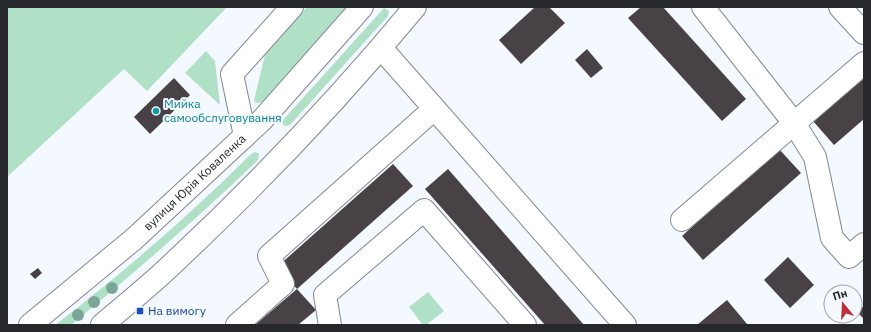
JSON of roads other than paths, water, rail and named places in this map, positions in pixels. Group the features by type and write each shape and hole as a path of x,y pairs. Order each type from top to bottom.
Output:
{"street":[{"path":"245,136 232,74 292,7"},
{"name":"вулиця Юрія Коваленка","path":"30,325 134,239 262,120 362,7"},
{"path":"102,325 168,269 279,160 381,48 415,7"},
{"path":"702,7 794,123 815,156 832,238 849,258 864,244"},
{"path":"840,7 864,34"},
{"path":"381,48 625,325"},
{"path":"682,220 864,63"},
{"path":"237,325 283,284 269,256 434,109"},
{"path":"330,325 325,295 424,210 525,325"}],"place":[{"name":"Мийка самообслуговування","path":"156,111"},
{"name":"На вимогу","path":"140,311"}]}
